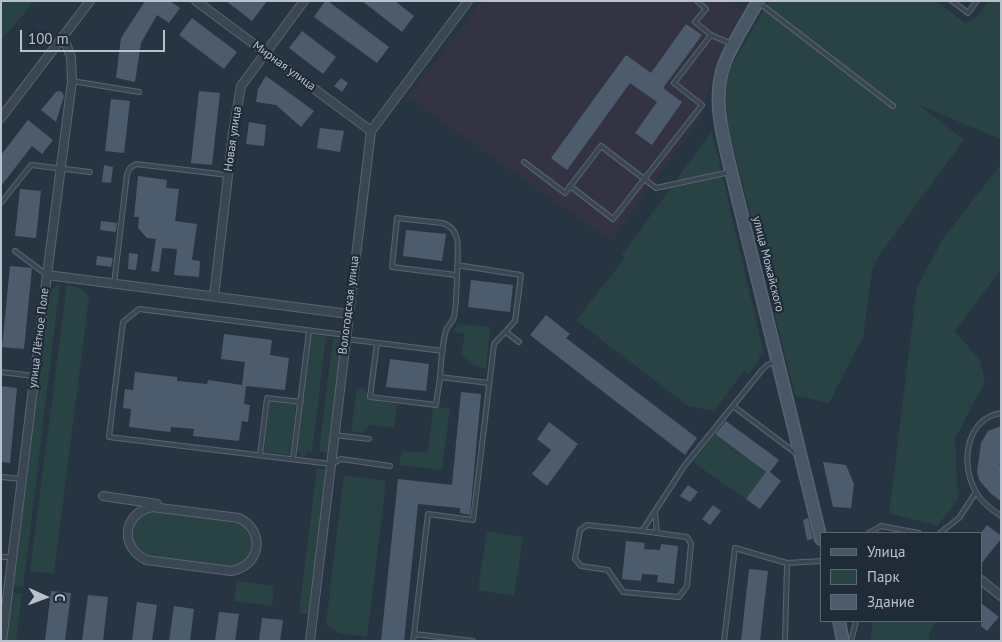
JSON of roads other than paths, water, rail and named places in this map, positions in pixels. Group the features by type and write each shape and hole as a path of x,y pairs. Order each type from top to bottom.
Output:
{"main road":[{"name":"улица Можайского","path":"758,2 723,68 718,96 720,124 820,534"},
{"path":"839,622 843,641"}],"street":[{"path":"1,118 90,1"},
{"name":"Мирная улица","path":"196,1 371,131"},
{"name":"Новая улица","path":"214,296 233,134 241,86 304,1"},
{"name":"Вологодская улица","path":"310,641 371,131 468,1"},
{"name":"улица Лётное Поле","path":"2,641 72,81 71,57 63,36"},
{"path":"47,275 348,314"},
{"path":"103,496 235,515 249,524 257,541 252,559 237,570 225,571 146,560 136,554 129,543 128,531 132,520 146,508 158,507 235,515"},
{"path":"982,581 1001,596"}],"lane":[{"path":"697,1 706,8 695,22 711,35 734,45"},
{"path":"952,1 968,13 977,1"},
{"path":"758,2 893,106"},
{"path":"570,186 614,219 702,105 674,83 711,35"},
{"path":"72,81 139,92"},
{"path":"524,162 565,193 601,146 656,188 731,172"},
{"path":"114,284 127,174 130,168 136,164 228,175"},
{"path":"1,203 31,165 90,172"},
{"path":"376,343 370,397 436,405 447,329 454,317 459,249 457,238 448,224 398,218 392,267 456,275"},
{"path":"15,252 47,275"},
{"path":"413,641 428,514 473,520 494,344 516,321 521,275 457,265"},
{"path":"390,466 341,459 331,464 108,437 123,322 139,309 443,351"},
{"path":"294,459 309,331"},
{"path":"506,332 519,342"},
{"path":"642,531 685,465 732,406 767,365 777,362"},
{"path":"1,372 35,376"},
{"path":"440,377 490,383"},
{"path":"260,455 267,398 301,402"},
{"path":"732,406 801,458"},
{"path":"1001,413 984,418 974,431 967,452 969,474 976,492 987,506 1001,516"},
{"path":"334,434 368,439"},
{"path":"1,477 21,480"},
{"path":"941,532 959,518 976,492"},
{"path":"655,512 657,533"},
{"path":"587,525 642,531 686,537 691,544 687,586 679,597 623,592 608,570 581,566 574,559 580,530 587,525"},
{"path":"871,532 881,526 914,532"},
{"path":"724,641 735,548 786,563 820,561"},
{"path":"1,556 13,557"},
{"path":"785,641 786,563"},
{"path":"851,641 856,622"},
{"path":"414,634 473,641"}]}
